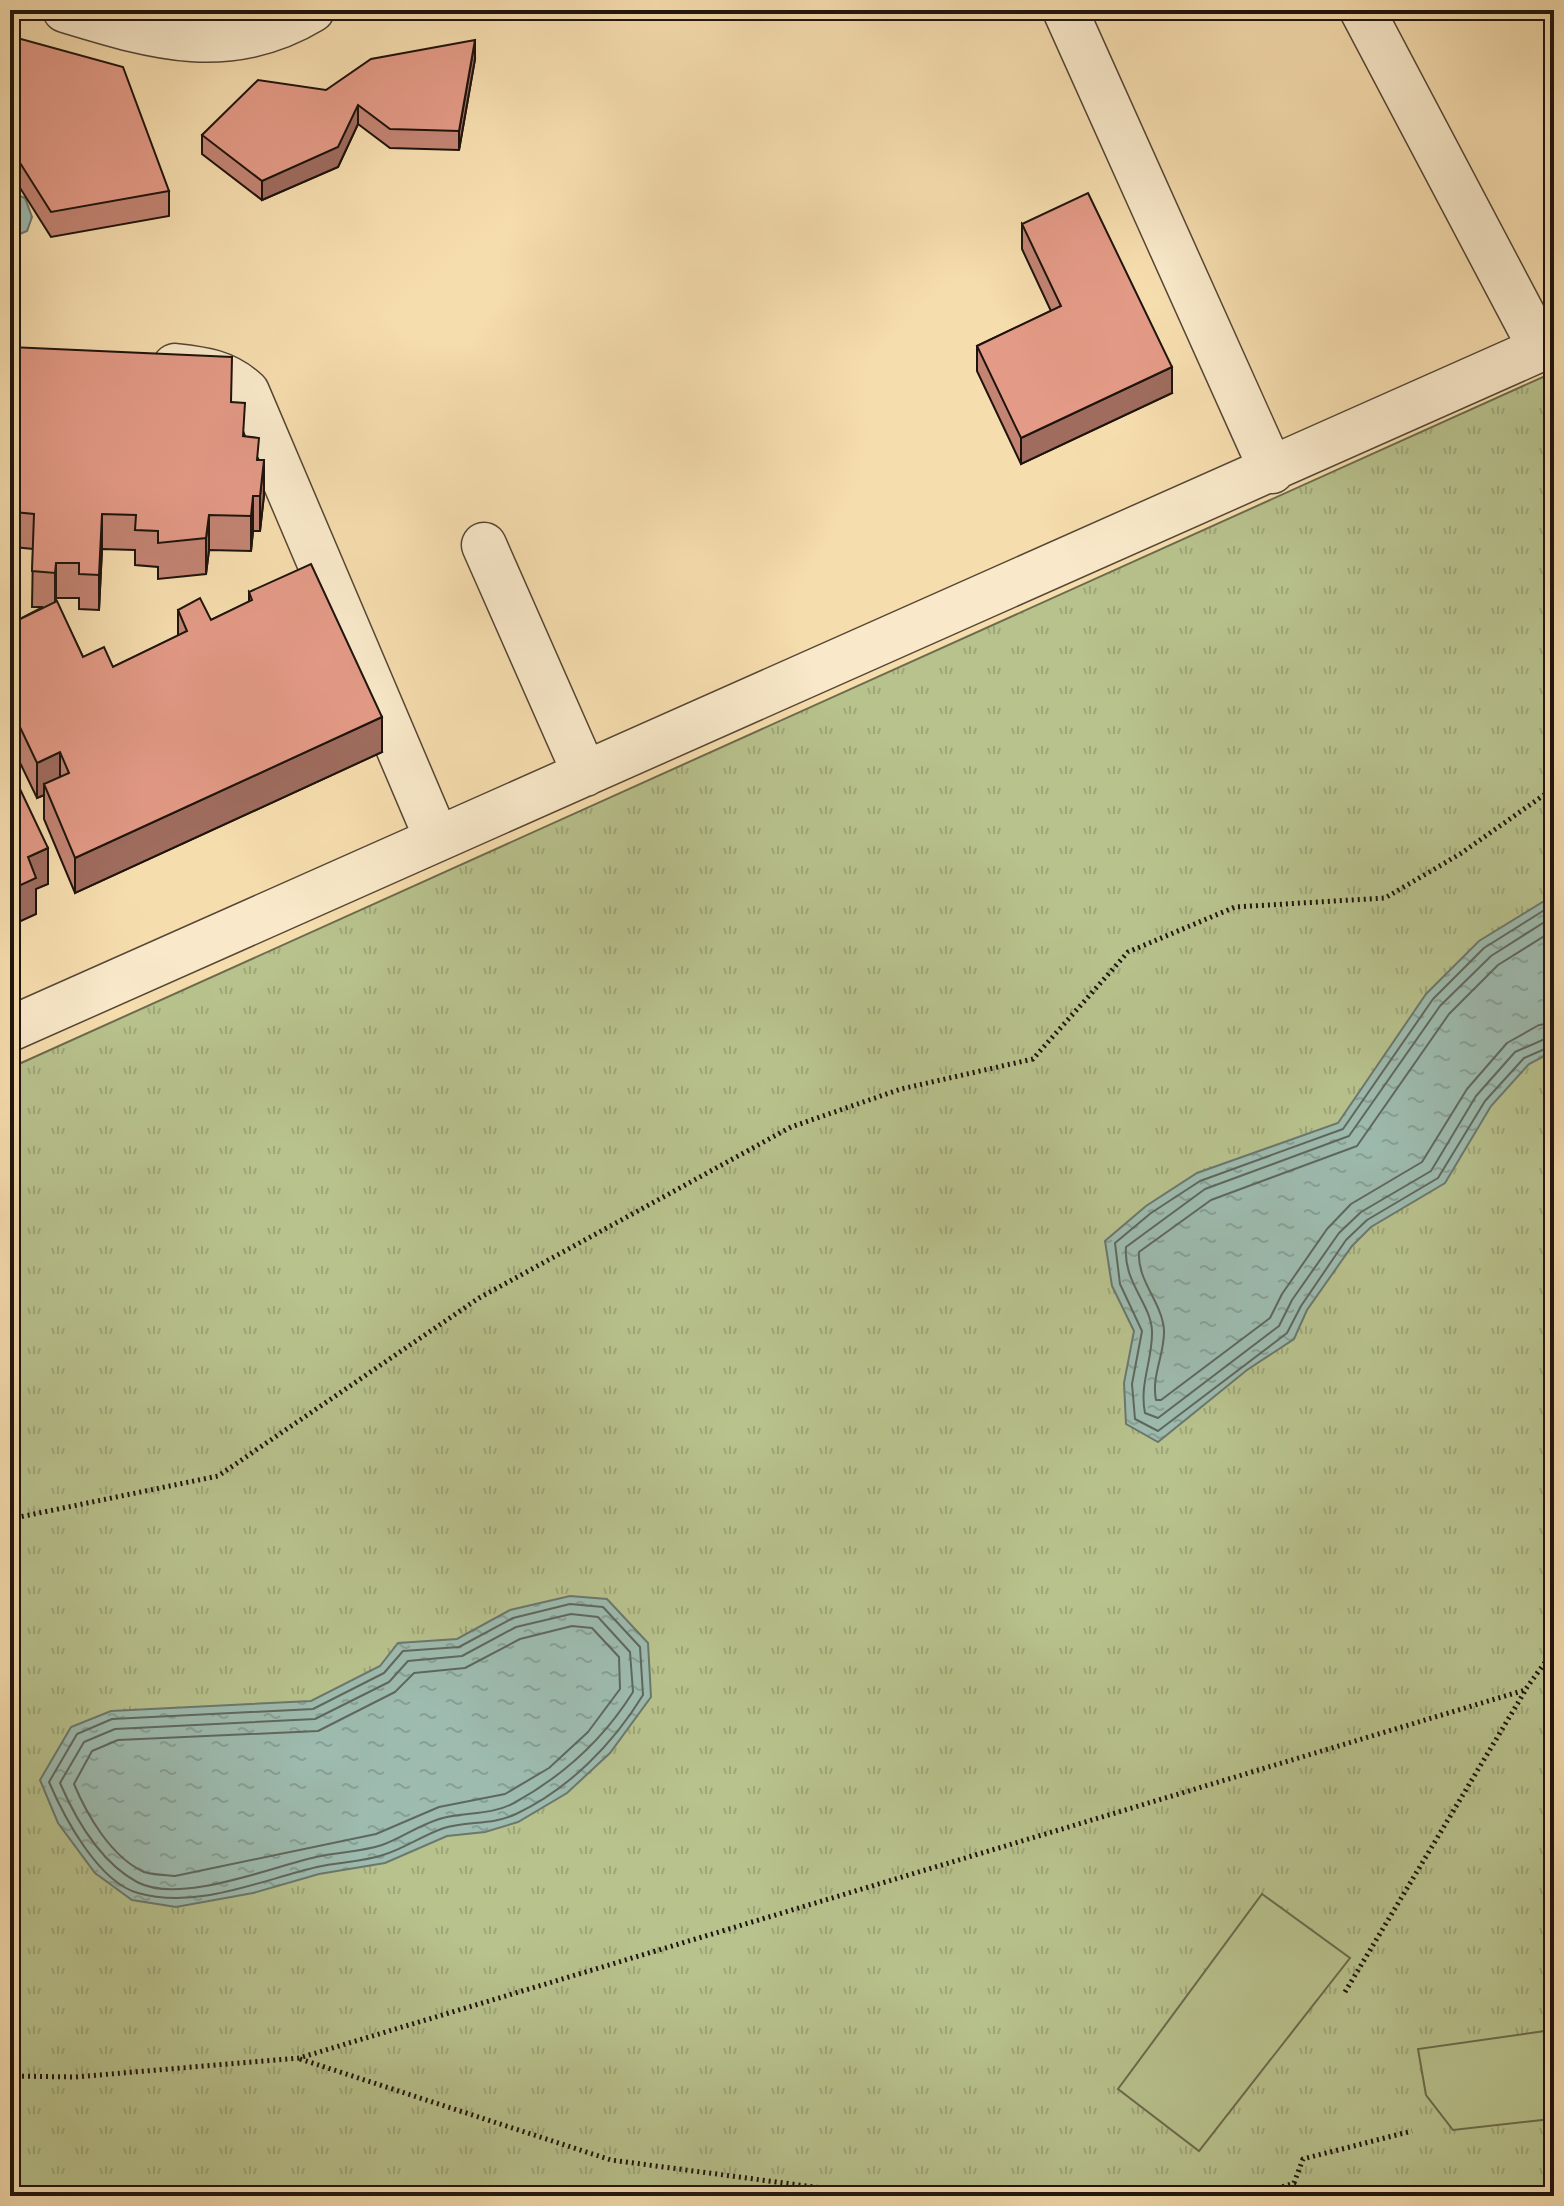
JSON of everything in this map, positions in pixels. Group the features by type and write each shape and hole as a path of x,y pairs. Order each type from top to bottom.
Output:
{"street":[{"path":"65,10 204,39 246,36 285,26 312,10"},
{"path":"1065,10 1272,471"},
{"path":"10,1029 1272,471 1547,346 1362,10"},
{"path":"132,362 208,370 235,380 247,392 437,839"},
{"path":"484,545 585,774"}],"path":[{"path":"10,1519 218,1476 479,1298 791,1127 901,1089 1033,1059 1128,952 1235,907 1385,898 1460,854 1554,788"},
{"path":"1345,1992 1525,1690 1554,1650"},
{"path":"10,2076 75,2077 299,2058 1525,1690"},
{"path":"299,2058 611,2160 882,2196"},
{"path":"1254,2196 1294,2183 1303,2159 1412,2131"}],"green space":[{"path":"1554,372 1554,2196 10,2196 10,1068"},
{"path":"1262,1894 1350,1958 1199,2151 1118,2089"},
{"path":"1552,2030 1551,2119 1453,2130 1426,2095 1418,2049"}],"water":[{"path":"11,192 25,198 32,217 27,231 10,238"},
{"path":"1554,895 1554,1051 1529,1064 1491,1106 1445,1183 1371,1227 1352,1246 1307,1310 1294,1339 1247,1370 1158,1442 1126,1424 1124,1383 1134,1331 1112,1286 1105,1241 1146,1206 1197,1173 1338,1123 1426,994 1479,941"},
{"path":"570,1596 607,1599 648,1643 651,1697 610,1753 567,1793 518,1822 485,1832 447,1836 385,1863 319,1874 253,1893 176,1907 132,1900 95,1873 58,1823 40,1780 71,1727 111,1711 311,1701 380,1666 398,1643 457,1639 510,1610"}],"building":[{"path":"10,36 123,67 169,191 51,212 10,147"},
{"path":"475,40 459,131 390,129 358,105 338,147 262,181 202,135 258,80 326,90 371,59"},
{"path":"1088,193 1172,367 1021,438 977,346 1061,306 1022,224"},
{"path":"10,347 232,357 231,402 245,403 243,436 259,438 257,460 264,460 260,496 253,496 251,516 209,515 206,538 158,543 158,531 135,530 136,515 102,514 99,575 79,574 79,563 56,563 55,573 32,571 34,514 14,512 16,492 10,492"},
{"path":"311,564 382,717 75,858 44,784 69,773 60,752 37,763 10,706 10,687 20,682 10,659 10,624 57,601 83,657 104,647 113,667 187,631 178,610 200,598 211,620 252,600 249,592"},
{"path":"10,768 48,848 28,857 36,878 10,890"}]}
